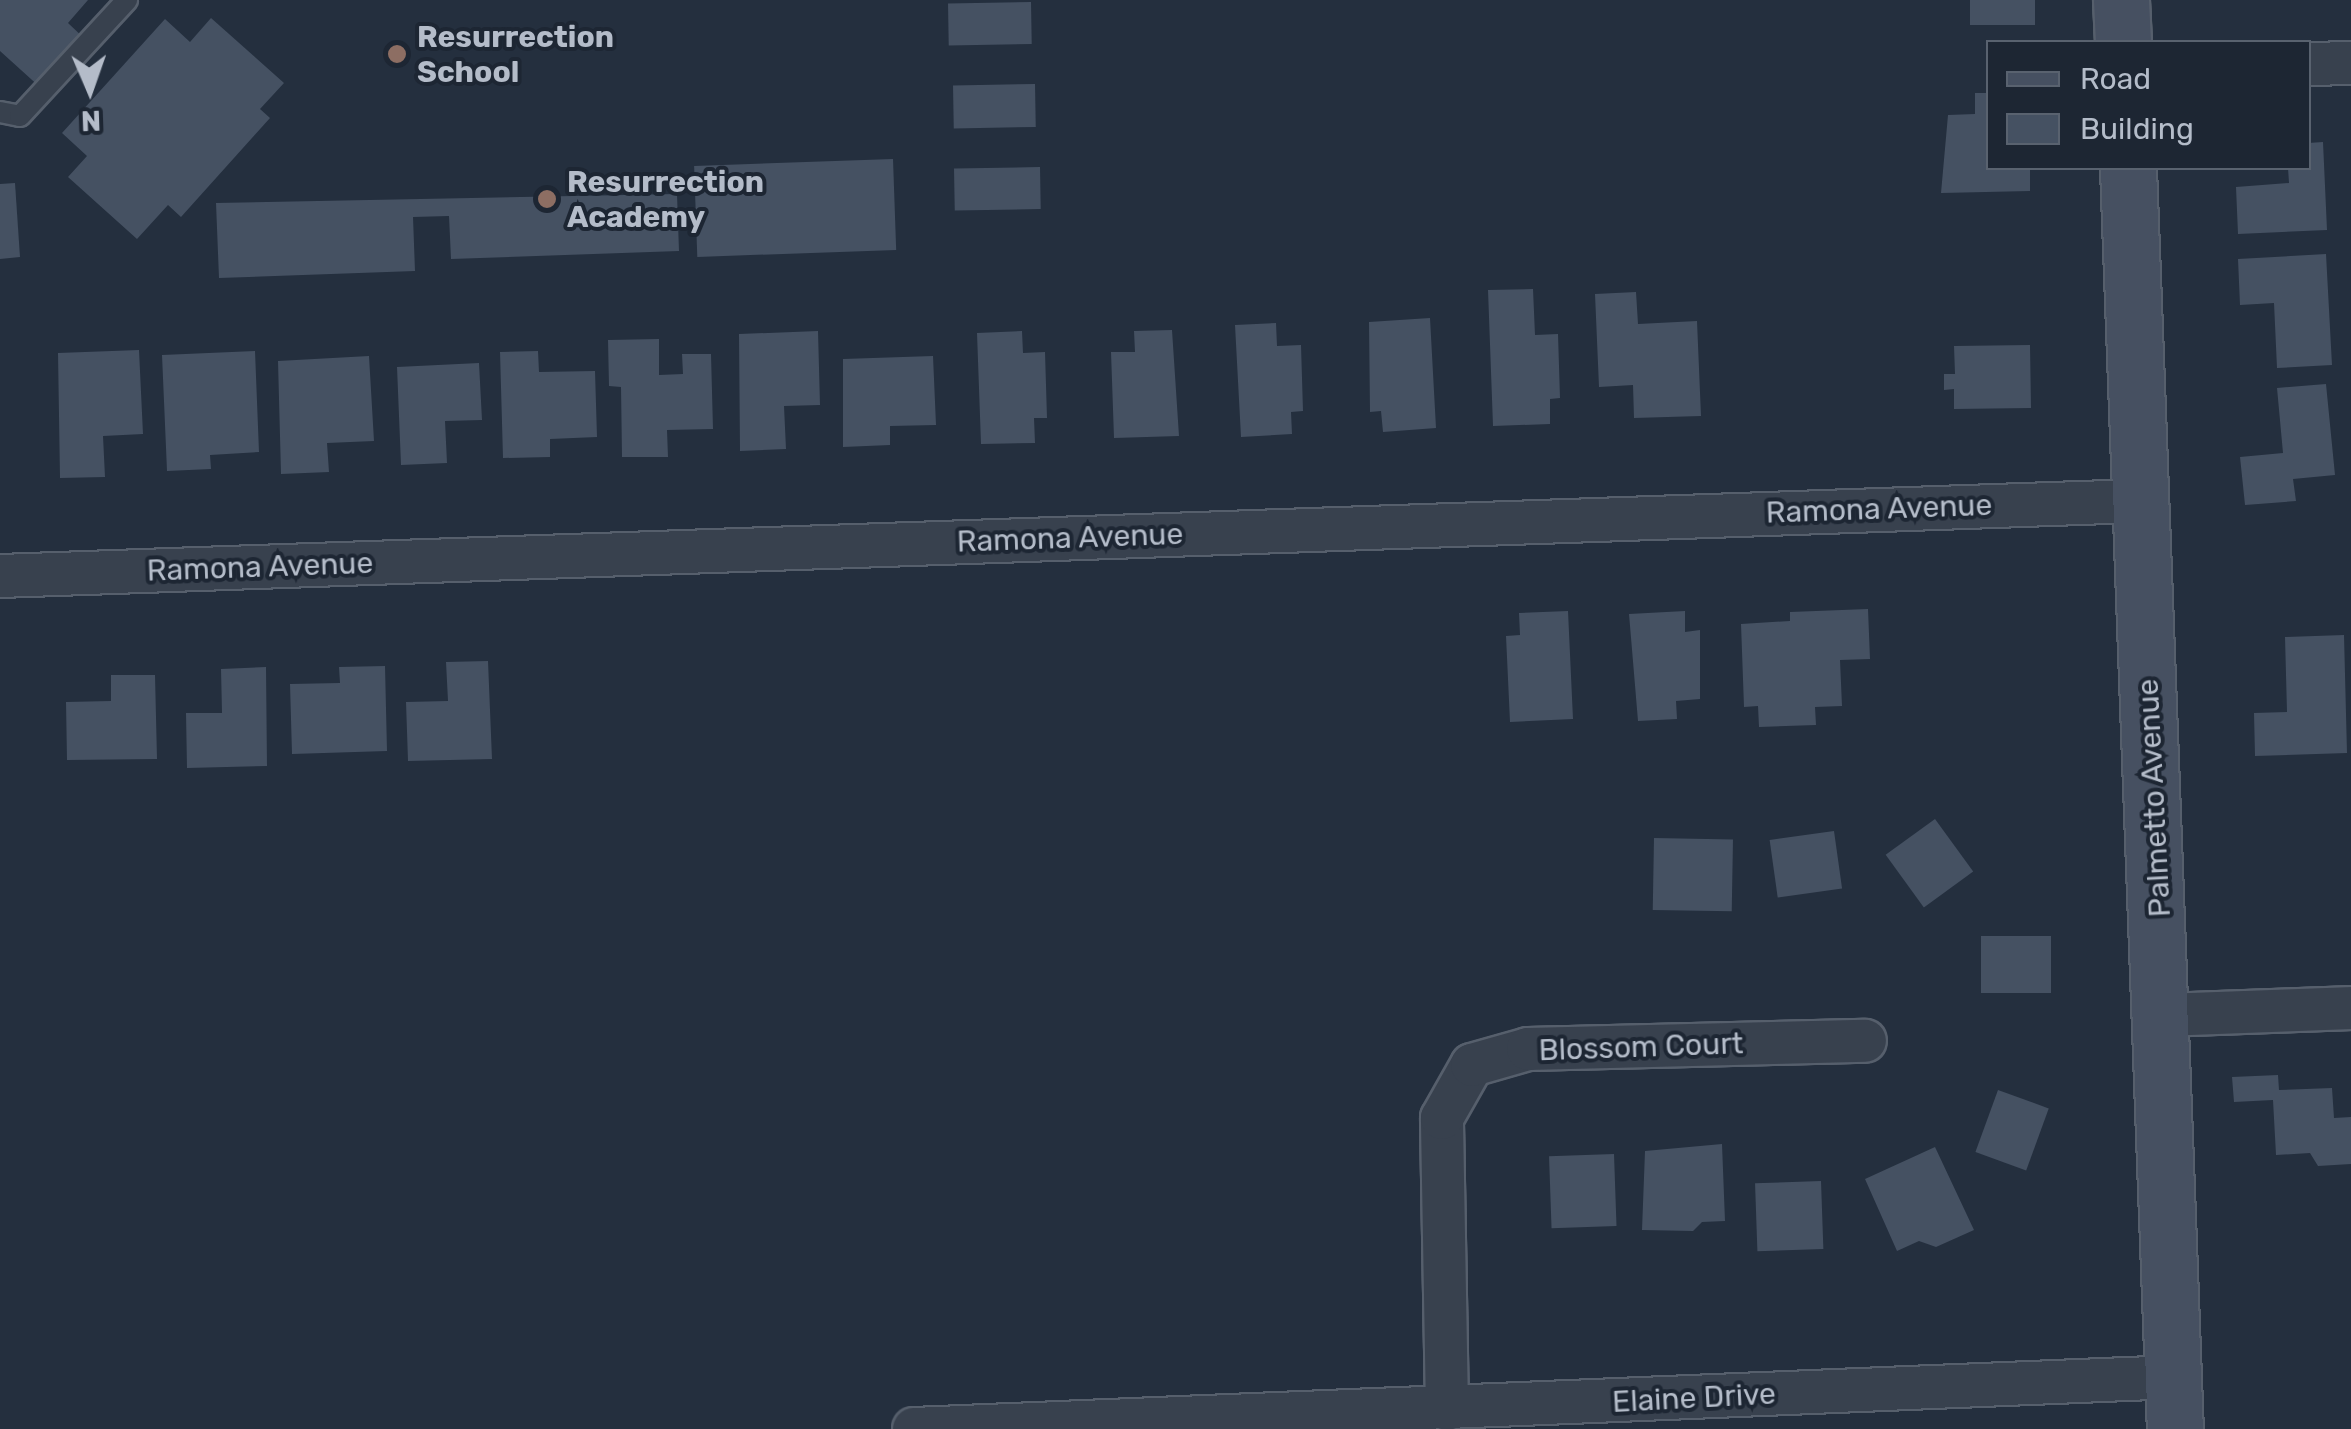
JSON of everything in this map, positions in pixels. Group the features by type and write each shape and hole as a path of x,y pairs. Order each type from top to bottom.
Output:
{"street":[{"path":"2122,0 2123,40"},
{"path":"2311,64 2351,62"},
{"name":"Palmetto Avenue","path":"2128,170 2164,1015 2175,1403"},
{"name":"Ramona Avenue","path":"0,576 2140,501"},
{"path":"2164,1015 2351,1008"},
{"name":"Blossom Court","path":"1447,1410 1442,1118 1472,1066 1528,1049 1865,1040"},
{"name":"Elaine Drive","path":"914,1429 1447,1410 2175,1403"}],"lane":[{"path":"0,112 20,116 127,0"}],"building":[{"path":"0,0 88,0 68,23 86,40 42,89 0,51"},
{"path":"1970,0 2035,0 2035,25 1970,25"},
{"path":"1031,2 1032,44 949,45 948,3"},
{"path":"211,18 284,83 260,109 270,118 181,217 168,205 137,239 68,177 87,156 62,133 165,19 190,42"},
{"path":"1035,84 1036,127 954,128 953,85"},
{"path":"1975,93 1986,93 1986,170 2030,170 2030,191 1941,193 1948,115 1975,114"},
{"path":"2323,142 2327,230 2238,234 2236,187 2289,183 2288,170 2311,170 2311,143"},
{"path":"893,159 896,250 697,257 694,166"},
{"path":"1040,167 1041,209 955,210 954,169"},
{"path":"15,183 20,257 0,259 0,184"},
{"path":"677,194 679,251 451,259 449,216 413,217 415,271 219,278 216,203"},
{"path":"2326,254 2332,365 2277,368 2274,303 2240,305 2238,259"},
{"path":"1533,289 1535,335 1558,334 1560,398 1550,399 1550,424 1493,426 1488,290"},
{"path":"1636,292 1638,324 1697,321 1701,416 1634,418 1633,385 1599,387 1595,294"},
{"path":"1430,318 1436,428 1383,432 1381,411 1370,412 1369,322"},
{"path":"1276,323 1277,346 1301,345 1303,411 1291,412 1292,434 1241,437 1235,325"},
{"path":"1172,330 1179,436 1114,438 1111,352 1135,352 1134,331"},
{"path":"818,331 820,405 784,406 786,449 740,451 739,334"},
{"path":"1022,331 1023,353 1045,352 1047,418 1034,418 1035,443 981,444 977,333"},
{"path":"659,339 659,375 683,374 682,354 711,354 713,429 667,430 668,457 622,457 621,387 609,386 608,340"},
{"path":"2030,345 2031,408 1954,409 1954,389 1944,390 1944,374 1955,374 1954,346"},
{"path":"139,350 143,434 103,436 105,477 60,478 58,353"},
{"path":"255,351 259,452 210,455 211,469 167,471 162,355"},
{"path":"538,351 539,372 595,371 597,437 550,439 550,457 503,458 500,352"},
{"path":"369,356 374,441 327,443 329,472 281,474 278,361"},
{"path":"933,356 936,425 890,426 890,445 843,447 843,359"},
{"path":"479,363 482,420 445,421 447,463 401,465 397,367"},
{"path":"2326,384 2335,475 2293,479 2296,501 2245,505 2240,457 2283,453 2277,388"},
{"path":"1868,609 1870,659 1840,660 1842,706 1815,707 1816,725 1759,727 1758,706 1744,707 1741,624 1790,621 1790,612"},
{"path":"1568,611 1573,719 1510,722 1506,636 1520,635 1519,613"},
{"path":"1685,611 1685,632 1700,630 1700,699 1676,701 1677,719 1638,721 1629,614"},
{"path":"2344,635 2347,753 2255,756 2254,713 2287,712 2285,637"},
{"path":"488,661 492,759 408,761 406,702 448,701 446,662"},
{"path":"385,666 387,751 292,754 290,684 340,683 339,667"},
{"path":"266,667 267,766 187,768 186,713 222,713 221,669"},
{"path":"111,675 155,675 157,759 67,760 66,702 111,701"},
{"path":"1935,819 1973,872 1924,907 1886,855"},
{"path":"1834,831 1842,888 1778,897 1770,840"},
{"path":"1654,838 1733,839 1732,911 1653,910"},
{"path":"1981,936 2051,936 2051,993 1981,993"},
{"path":"2278,1075 2279,1090 2332,1088 2334,1118 2351,1117 2351,1164 2318,1166 2310,1153 2276,1155 2273,1100 2234,1102 2232,1077"},
{"path":"1998,1090 2049,1108 2026,1170 1975,1152"},
{"path":"1722,1144 1725,1221 1702,1222 1693,1231 1642,1230 1645,1151"},
{"path":"1935,1147 1974,1230 1936,1247 1919,1241 1897,1251 1865,1179"},
{"path":"1614,1154 1617,1226 1552,1228 1549,1156"},
{"path":"1821,1181 1823,1249 1757,1251 1755,1183"}],"place":[{"name":"Resurrection School","path":"397,54"},
{"name":"Resurrection Academy","path":"547,199"}]}
